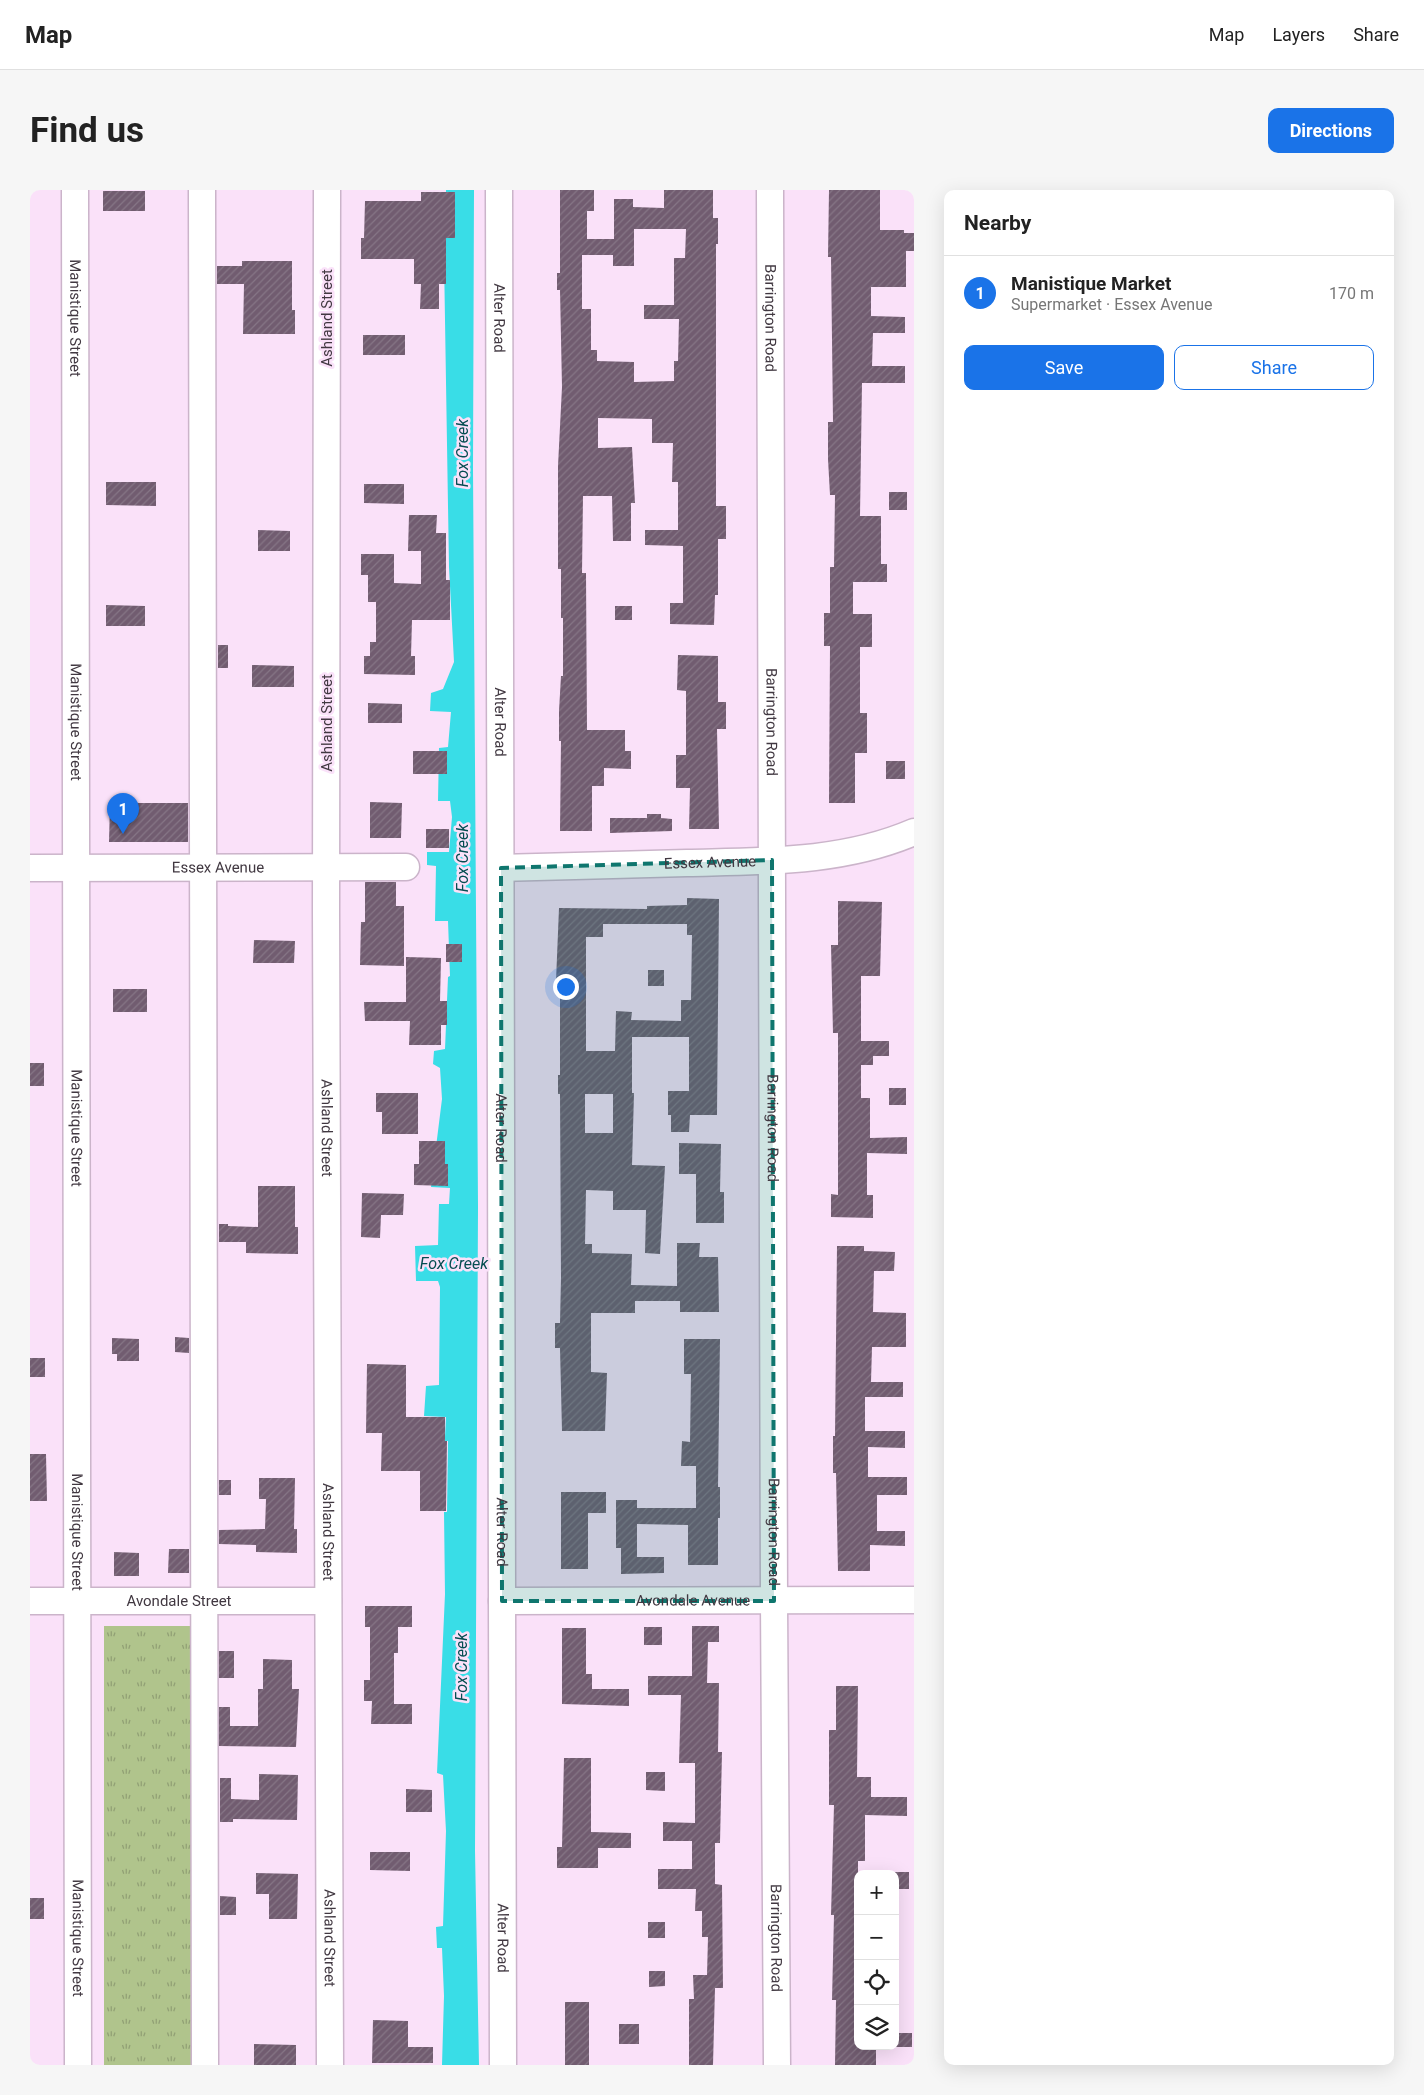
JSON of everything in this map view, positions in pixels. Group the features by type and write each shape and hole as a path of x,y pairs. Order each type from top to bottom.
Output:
{"street":[{"name":"Manistique Street","path":"75,190 78,2065"},
{"path":"202,190 205,2065"},
{"name":"Ashland Street","path":"327,190 326,867 330,2065"},
{"name":"Alter Road","path":"499,190 503,2065"},
{"name":"Barrington Road","path":"770,190 777,2065"},
{"name":"Essex Avenue","path":"501,868 819,857 857,852 914,832"},
{"name":"Essex Avenue","path":"30,868 406,867"},
{"name":"Avondale Avenue","path":"502,1601 914,1600"},
{"name":"Avondale Street","path":"30,1601 328,1601"}],"highlighted area":[{"path":"772,860 774,1601 502,1601 501,868"}],"green space":[{"path":"104,1626 198,1626 197,2065 104,2065"}],"water":[{"name":"Fox Creek","path":"446,190 474,190 473,469 478,1207 475,1851 479,2065 442,2065 444,1996 442,1948 437,1948 436,1927 443,1926 446,1831 443,1775 437,1773 445,1594 444,1512 447,1512 448,1441 420,1440 421,1437 445,1437 446,1417 424,1416 426,1386 439,1385 440,1287 438,1281 416,1281 415,1246 438,1245 439,1204 449,1204 450,1188 431,1187 442,1099 440,1068 433,1064 434,1051 445,1049 448,977 450,976 448,921 435,921 436,866 427,865 427,852 449,852 452,817 450,801 438,801 439,748 448,747 451,712 430,711 431,693 443,689 454,662 449,567 444,258"}],"building":[{"path":"560,190 594,190 594,211 587,211 587,239 614,239 614,199 633,199 633,207 664,208 664,190 713,190 713,218 718,218 718,244 716,244 716,506 726,506 726,539 718,539 718,595 715,595 714,625 670,624 670,603 683,603 683,546 645,545 645,530 678,530 678,482 672,482 673,443 652,443 652,419 598,418 598,448 632,447 635,503 631,503 631,541 613,541 612,496 583,496 582,573 586,573 587,730 625,730 625,751 631,751 631,769 604,768 604,786 592,786 592,831 560,831 561,741 559,741 559,711 561,676 563,676 563,618 561,618 561,569 558,569 558,466 562,387 560,290 557,290 557,273 560,273","holes":["634,229 686,229 685,258 674,258 674,305 644,305 644,319 679,319 678,361 674,361 674,381 634,382 634,362 597,361 597,350 591,350 591,309 582,309 582,255 613,255 613,266 634,266"]},
{"path":"829,190 880,190 880,230 904,230 904,233 914,233 914,251 906,251 906,287 871,287 871,316 905,317 905,333 873,333 872,366 905,366 905,383 862,383 860,516 881,516 881,564 887,564 887,582 853,582 853,614 872,614 872,647 860,647 860,713 867,713 867,753 855,753 855,803 829,803 830,646 824,646 824,613 830,613 830,567 834,567 835,495 830,495 828,459 828,422 833,422 831,257 828,257"},
{"path":"103,191 145,191 145,211 103,211"},
{"path":"421,192 455,192 455,238 446,238 446,284 439,284 439,309 420,309 421,284 414,284 414,259 361,259 361,238 364,238 365,201 421,201"},
{"path":"242,261 292,261 292,310 295,310 295,334 243,334 244,284 217,284 217,266 242,266"},
{"path":"363,335 405,335 405,355 363,355"},
{"path":"106,482 156,482 156,506 106,505"},
{"path":"364,484 404,484 404,504 364,503"},
{"path":"889,492 907,492 907,510 889,510"},
{"path":"409,515 437,515 436,533 446,533 446,580 450,580 450,620 412,620 411,656 415,656 415,675 364,674 364,656 370,656 370,642 376,642 376,602 368,602 368,575 361,575 361,554 394,554 394,583 421,584 421,551 408,551"},
{"path":"258,530 290,531 290,551 258,551"},
{"path":"106,605 145,606 145,626 106,626"},
{"path":"615,606 632,606 632,620 615,620"},
{"path":"218,645 228,645 228,668 218,668"},
{"path":"678,655 718,656 718,702 726,702 726,729 717,729 719,829 689,829 690,788 676,788 676,755 686,755 686,691 677,690"},
{"path":"252,665 294,666 294,687 252,687"},
{"path":"368,703 402,704 402,723 368,723"},
{"path":"413,751 447,751 447,774 413,774"},
{"path":"886,761 905,761 905,779 886,779"},
{"path":"370,802 402,803 401,838 370,838"},
{"path":"110,803 188,803 188,842 109,842"},
{"path":"647,814 661,814 661,818 672,819 672,831 610,833 610,818 647,818"},
{"path":"426,829 449,829 449,848 426,848"},
{"path":"365,882 396,882 396,906 404,906 404,966 360,965 361,922 365,922"},
{"path":"687,898 719,899 717,1115 690,1115 689,1132 671,1132 671,1115 668,1115 668,1091 689,1091 689,1037 632,1037 632,1093 634,1093 632,1165 665,1166 660,1254 645,1253 646,1210 613,1210 613,1191 586,1190 585,1244 592,1244 592,1253 632,1254 631,1285 677,1286 677,1243 700,1243 699,1257 718,1257 719,1312 680,1312 680,1301 635,1301 635,1313 591,1313 591,1372 607,1373 605,1431 562,1431 560,1348 555,1348 555,1323 560,1323 561,1278 560,1094 558,1094 558,1075 560,1075 560,981 556,981 559,908 647,909 647,906 687,905","holes":["603,924 687,924 687,935 692,935 691,1000 681,1000 681,1021 631,1020 632,1012 616,1011 615,1051 586,1051 586,937 603,937","585,1094 613,1094 613,1133 585,1133"]},
{"path":"838,901 882,902 880,976 861,976 861,1041 889,1041 889,1056 873,1056 873,1065 861,1065 861,1098 870,1098 870,1138 907,1137 907,1154 867,1153 867,1195 873,1195 873,1218 831,1217 831,1194 838,1195 838,1033 833,1033 831,945 838,945"},
{"path":"254,940 295,941 294,963 253,963"},
{"path":"446,944 462,944 462,962 446,962"},
{"path":"406,957 441,958 440,1001 447,1001 447,1025 441,1025 441,1045 409,1045 410,1021 365,1021 364,1002 406,1002"},
{"path":"648,970 664,970 664,986 648,986"},
{"path":"113,989 147,989 147,1012 113,1012"},
{"path":"30,1063 44,1063 44,1086 30,1086"},
{"path":"889,1088 906,1088 906,1105 889,1105"},
{"path":"376,1093 418,1093 418,1134 382,1134 382,1112 376,1112"},
{"path":"419,1141 445,1141 445,1164 448,1164 448,1186 414,1185 414,1164 419,1164"},
{"path":"679,1143 721,1144 720,1192 724,1192 724,1223 696,1223 696,1174 679,1174"},
{"path":"258,1186 295,1186 295,1227 298,1227 298,1254 246,1253 246,1242 219,1242 219,1224 258,1227"},
{"path":"362,1193 404,1194 403,1215 381,1215 380,1238 361,1237"},
{"path":"837,1246 864,1246 864,1251 895,1252 894,1271 874,1271 873,1312 906,1313 906,1347 872,1347 871,1382 903,1382 903,1397 865,1397 865,1431 905,1431 905,1448 868,1447 868,1477 907,1477 907,1495 877,1495 877,1531 905,1531 905,1546 870,1545 870,1571 838,1571 836,1473 833,1473"},
{"path":"175,1337 189,1338 189,1353 175,1352"},
{"path":"112,1338 139,1339 139,1361 117,1361 117,1354 112,1354"},
{"path":"684,1339 720,1339 718,1487 720,1487 720,1518 718,1518 718,1565 688,1565 688,1525 637,1524 637,1557 664,1557 664,1573 621,1574 621,1548 616,1548 616,1500 637,1500 637,1508 696,1508 696,1466 681,1466 682,1441 690,1442 691,1374 684,1374"},
{"path":"30,1358 45,1358 45,1377 30,1377"},
{"path":"367,1364 406,1365 406,1417 445,1417 445,1441 447,1441 446,1511 420,1511 420,1471 381,1471 382,1433 366,1433"},
{"path":"30,1454 46,1454 47,1501 30,1501"},
{"path":"259,1478 295,1478 294,1529 297,1529 297,1553 256,1552 256,1545 219,1544 219,1530 265,1529 266,1499 259,1499"},
{"path":"219,1480 231,1480 231,1495 219,1495"},
{"path":"561,1492 606,1492 606,1513 588,1513 588,1569 561,1569"},
{"path":"169,1549 189,1549 189,1573 168,1573"},
{"path":"114,1552 139,1553 139,1576 114,1576"},
{"path":"365,1606 412,1606 412,1627 398,1627 398,1653 394,1653 394,1704 412,1704 412,1724 371,1724 372,1701 364,1701 364,1680 370,1680 370,1627 365,1627"},
{"path":"692,1626 719,1626 719,1642 708,1642 707,1683 719,1683 718,1752 722,1752 720,1843 715,1843 715,1884 722,1885 723,1988 715,1988 713,2065 689,2065 689,1999 694,1999 693,1975 707,1975 708,1937 702,1937 702,1911 695,1911 696,1889 658,1889 658,1869 692,1869 692,1841 663,1841 663,1822 695,1823 695,1763 679,1763 681,1695 648,1695 648,1676 692,1676"},
{"path":"644,1627 662,1627 662,1645 644,1645"},
{"path":"562,1628 586,1628 586,1674 592,1674 592,1689 629,1689 629,1706 562,1704"},
{"path":"219,1651 234,1651 234,1678 219,1678"},
{"path":"263,1659 292,1660 292,1689 299,1689 296,1747 219,1746 219,1707 230,1707 230,1726 258,1726 258,1689 263,1689"},
{"path":"836,1686 858,1686 857,1777 871,1777 871,1797 907,1797 907,1816 865,1815 865,1861 858,1861 858,1870 854,1870 854,2050 876,2050 876,2065 835,2065 836,2000 832,2000 834,1915 831,1915 834,1805 829,1805 829,1730 836,1730"},
{"path":"564,1758 591,1758 591,1832 631,1833 631,1848 598,1848 598,1868 557,1868 557,1847 562,1847"},
{"path":"646,1772 665,1772 665,1791 646,1790"},
{"path":"259,1774 298,1775 297,1820 233,1819 233,1822 220,1822 220,1778 231,1778 231,1799 259,1800"},
{"path":"406,1789 432,1790 432,1812 406,1812"},
{"path":"370,1852 410,1852 410,1871 370,1870"},
{"path":"899,1872 909,1872 909,1889 899,1889"},
{"path":"256,1873 298,1874 297,1919 269,1919 269,1894 256,1894"},
{"path":"220,1896 236,1897 236,1915 220,1915"},
{"path":"30,1898 44,1898 44,1919 30,1919"},
{"path":"648,1922 665,1922 665,1938 648,1938"},
{"path":"649,1971 665,1971 665,1986 649,1987"},
{"path":"565,2002 589,2002 589,2065 565,2065"},
{"path":"373,2020 408,2021 408,2047 433,2047 433,2063 372,2063"},
{"path":"619,2024 639,2024 639,2044 619,2044"},
{"path":"899,2033 912,2033 912,2047 899,2047"},
{"path":"254,2044 296,2045 296,2065 254,2065"}],"place":[{"name":"Manistique Market","path":"123,834"}]}
